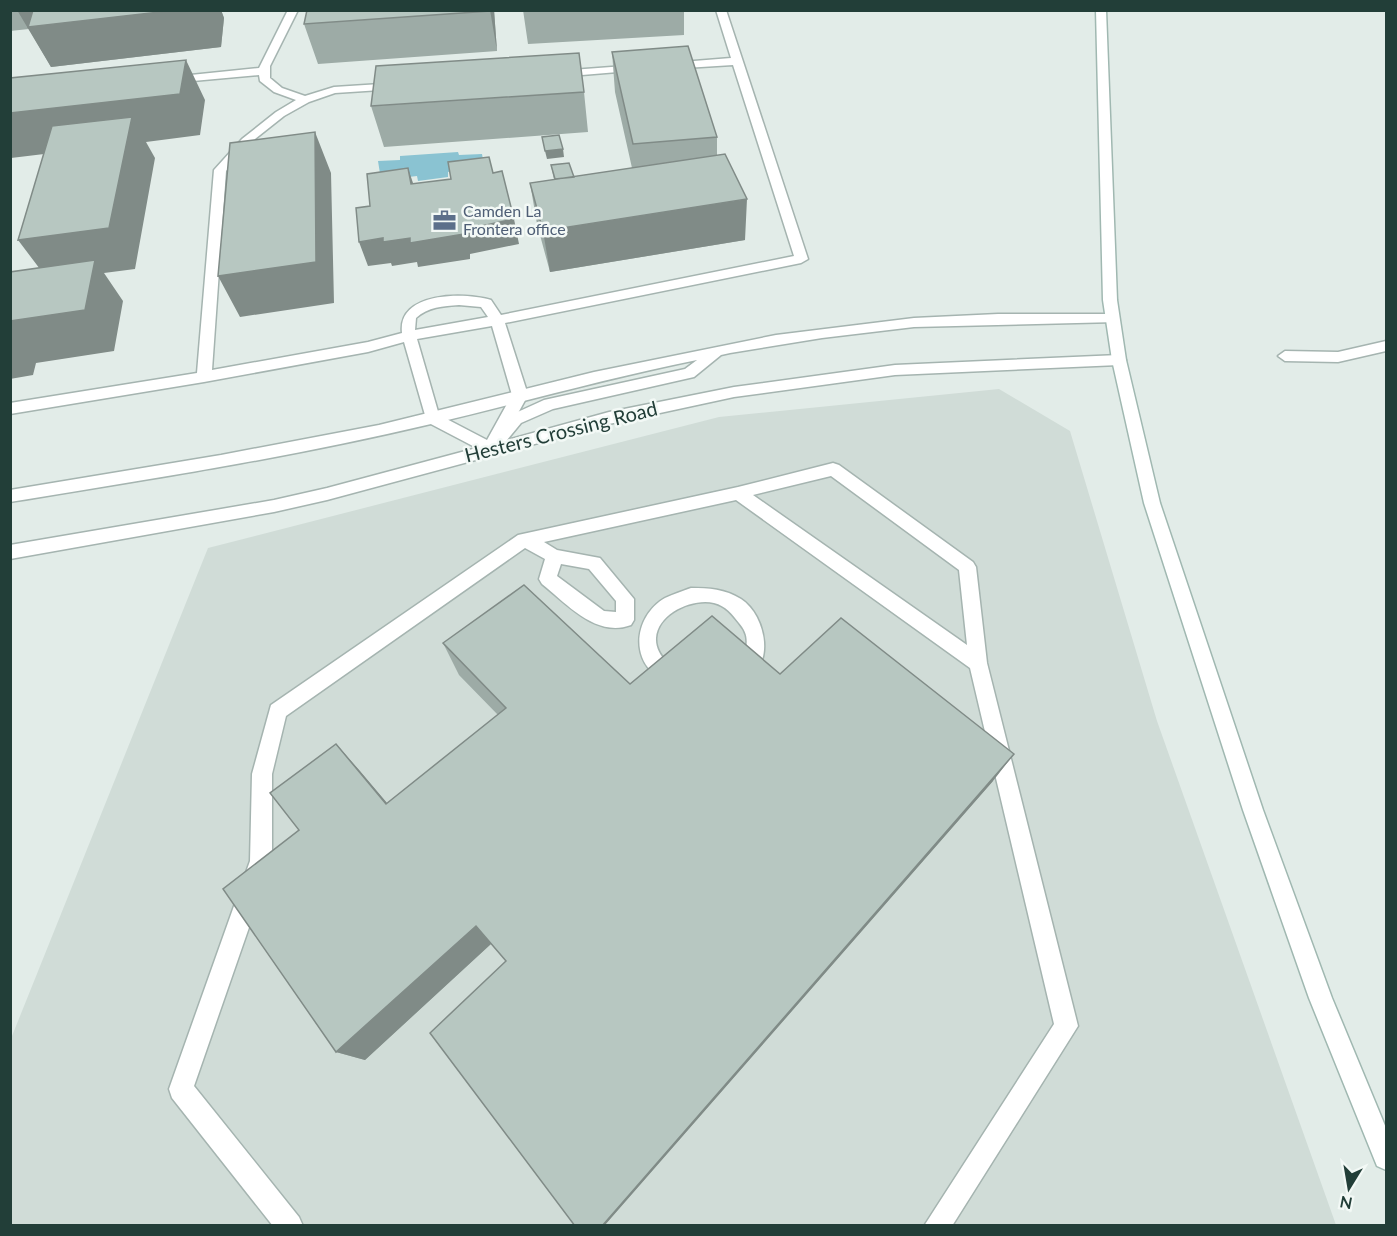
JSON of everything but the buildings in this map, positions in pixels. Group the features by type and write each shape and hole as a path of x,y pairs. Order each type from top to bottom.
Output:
{"street":[{"path":"293,10 265,70 264,79 278,90 305,100"},
{"path":"10,409 369,347 409,336 801,259 721,10"},
{"path":"1101,10 1112,319 1119,360 1152,503 1253,810 1321,998 1386,1157"},
{"path":"543,75 738,61"},
{"path":"157,81 265,70"},
{"path":"204,377 220,170 246,141 280,114 305,100 334,90 404,85"},
{"path":"456,300 486,303 497,320 520,395 490,449 432,418 407,325 413,313 429,306 456,300"},
{"path":"10,496 201,464 432,418 593,377 840,331 959,320 1112,319"},
{"path":"1285,357 1338,357 1386,346"},
{"path":"490,449 516,419 549,404 688,373 718,352"},
{"name":"Hesters Crossing Road","path":"10,552 274,506 327,494 609,418 734,392 895,370 1119,360"},
{"path":"290,1226 181,1089 261,861 262,774 278,711 524,540 738,493 833,469 967,567 978,663 1066,1026 937,1226"},
{"path":"738,493 978,663"},
{"path":"524,540 554,556 594,563 625,599 625,620"},
{"path":"554,556 548,579 600,619 625,620 649,627"},
{"path":"673,682 659,672 650,658 646,642 649,627 657,614 670,603 686,596 704,594 721,597 736,605 748,617 755,631 756,647 752,662 740,675"}],"shaded area":[{"path":"999,389 1070,431 1157,721 1336,1225 11,1225 10,1041 208,548 719,417"}],"water":[{"path":"458,152 459,155 482,154 485,172 466,169 448,172 448,177 418,181 417,176 400,178 382,186 378,161 400,160 400,156"}],"place":[{"name":"Camden La Frontera office","path":"445,220"}]}
